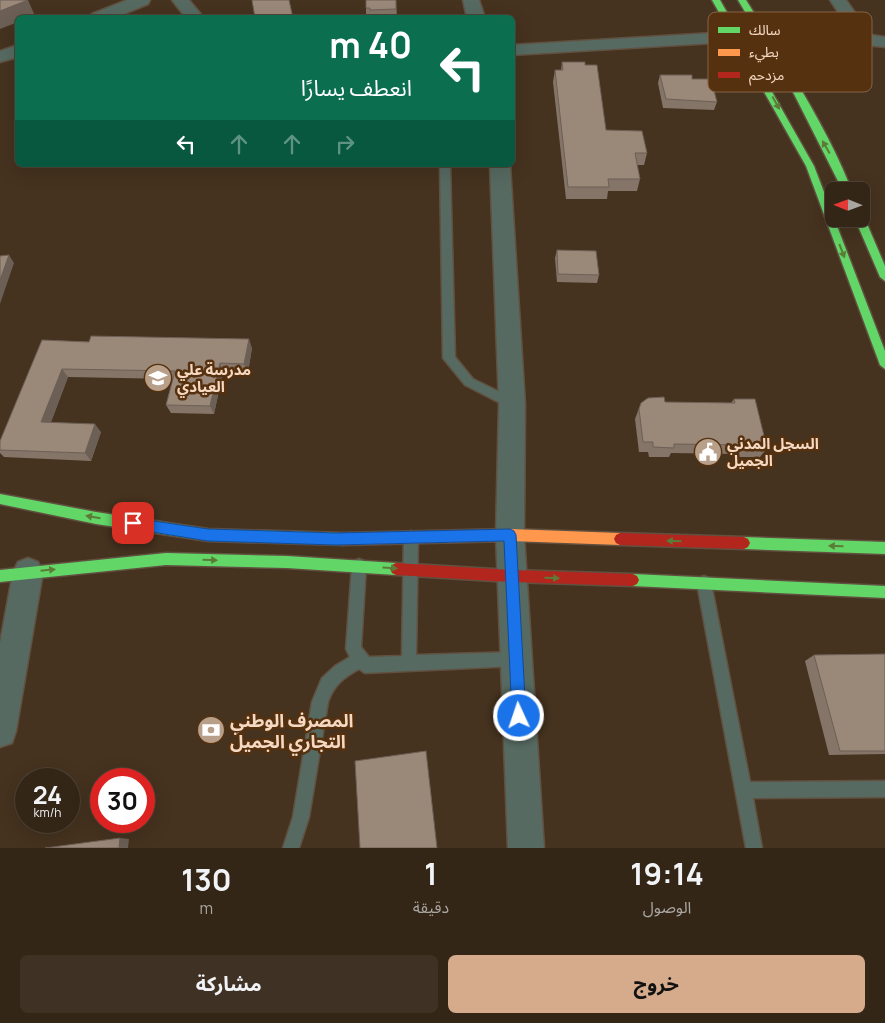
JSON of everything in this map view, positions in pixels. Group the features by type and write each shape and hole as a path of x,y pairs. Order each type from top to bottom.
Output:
{"street":[{"path":"105,15 142,0"},
{"path":"180,0 193,15"},
{"path":"471,0 475,15"},
{"path":"716,0 723,12"},
{"path":"742,0 750,12"},
{"path":"838,0 846,12"},
{"path":"515,50 708,38"},
{"path":"872,41 885,42"},
{"path":"0,57 15,51"},
{"path":"769,92 810,166 885,365"},
{"path":"796,92 844,182"},
{"path":"500,167 512,404 510,535 526,848"},
{"path":"864,228 885,277"},
{"path":"0,499 96,518 208,535 336,539 510,535 885,548"},
{"path":"0,731 14,574 166,560 287,562 512,576 885,592"}],"lane":[{"path":"445,167 448,358 469,382 512,404"},
{"path":"409,664 409,569 411,538"},
{"path":"359,566 353,649 364,665 516,659"},
{"path":"704,583 754,848"},
{"path":"291,848 301,817 320,702 326,683 340,671 360,660"},
{"path":"743,790 885,789"}],"building":[{"path":"0,0 28,0 0,11"},
{"path":"252,0 289,0 292,15 254,15"},
{"path":"366,0 396,0 396,9 370,10 370,8 366,8"},
{"path":"562,62 585,62 585,65 597,65 606,130 642,131 647,153 635,153 640,179 608,179 609,187 568,187 555,70 563,70"},
{"path":"660,75 692,75 692,79 708,79 708,92 714,92 717,102 666,99"},
{"path":"557,250 596,251 599,275 558,274"},
{"path":"9,255 0,280 0,256"},
{"path":"91,336 249,339 244,364 220,363 210,406 166,405 175,371 62,369 41,422 95,424 85,453 0,450 0,441 42,340 89,342"},
{"path":"664,397 665,402 735,403 734,399 755,399 767,448 744,448 743,445 674,444 674,448 653,447 653,442 643,442 639,409 641,403 648,398"},
{"path":"885,654 885,751 840,751 814,655"},
{"path":"426,751 437,848 360,848 355,761"},
{"path":"120,838 119,848 45,848"}],"traffic: fast":[{"path":"716,0 723,12"},
{"path":"742,0 749,12"},
{"path":"768,92 810,166 885,365"},
{"path":"797,92 844,182"},
{"path":"864,228 885,277"},
{"path":"0,499 96,518 208,535 343,539"},
{"path":"744,543 885,548"},
{"path":"0,576 166,559 287,562 396,569"},
{"path":"633,580 885,592"}],"traffic: slow":[{"path":"343,539 510,535 620,539"}],"traffic: jam":[{"path":"620,539 744,543"},
{"path":"396,569 512,576 633,580"}],"place":[{"name":"مدرسة علي العيادي","path":"158,378"},
{"name":"السجل المدني الجميل","path":"708,452"},
{"name":"المصرف الوطني التجاري الجميل","path":"211,730"}],"route":[{"path":"133,523 208,535 336,539 510,535 519,716"}]}
